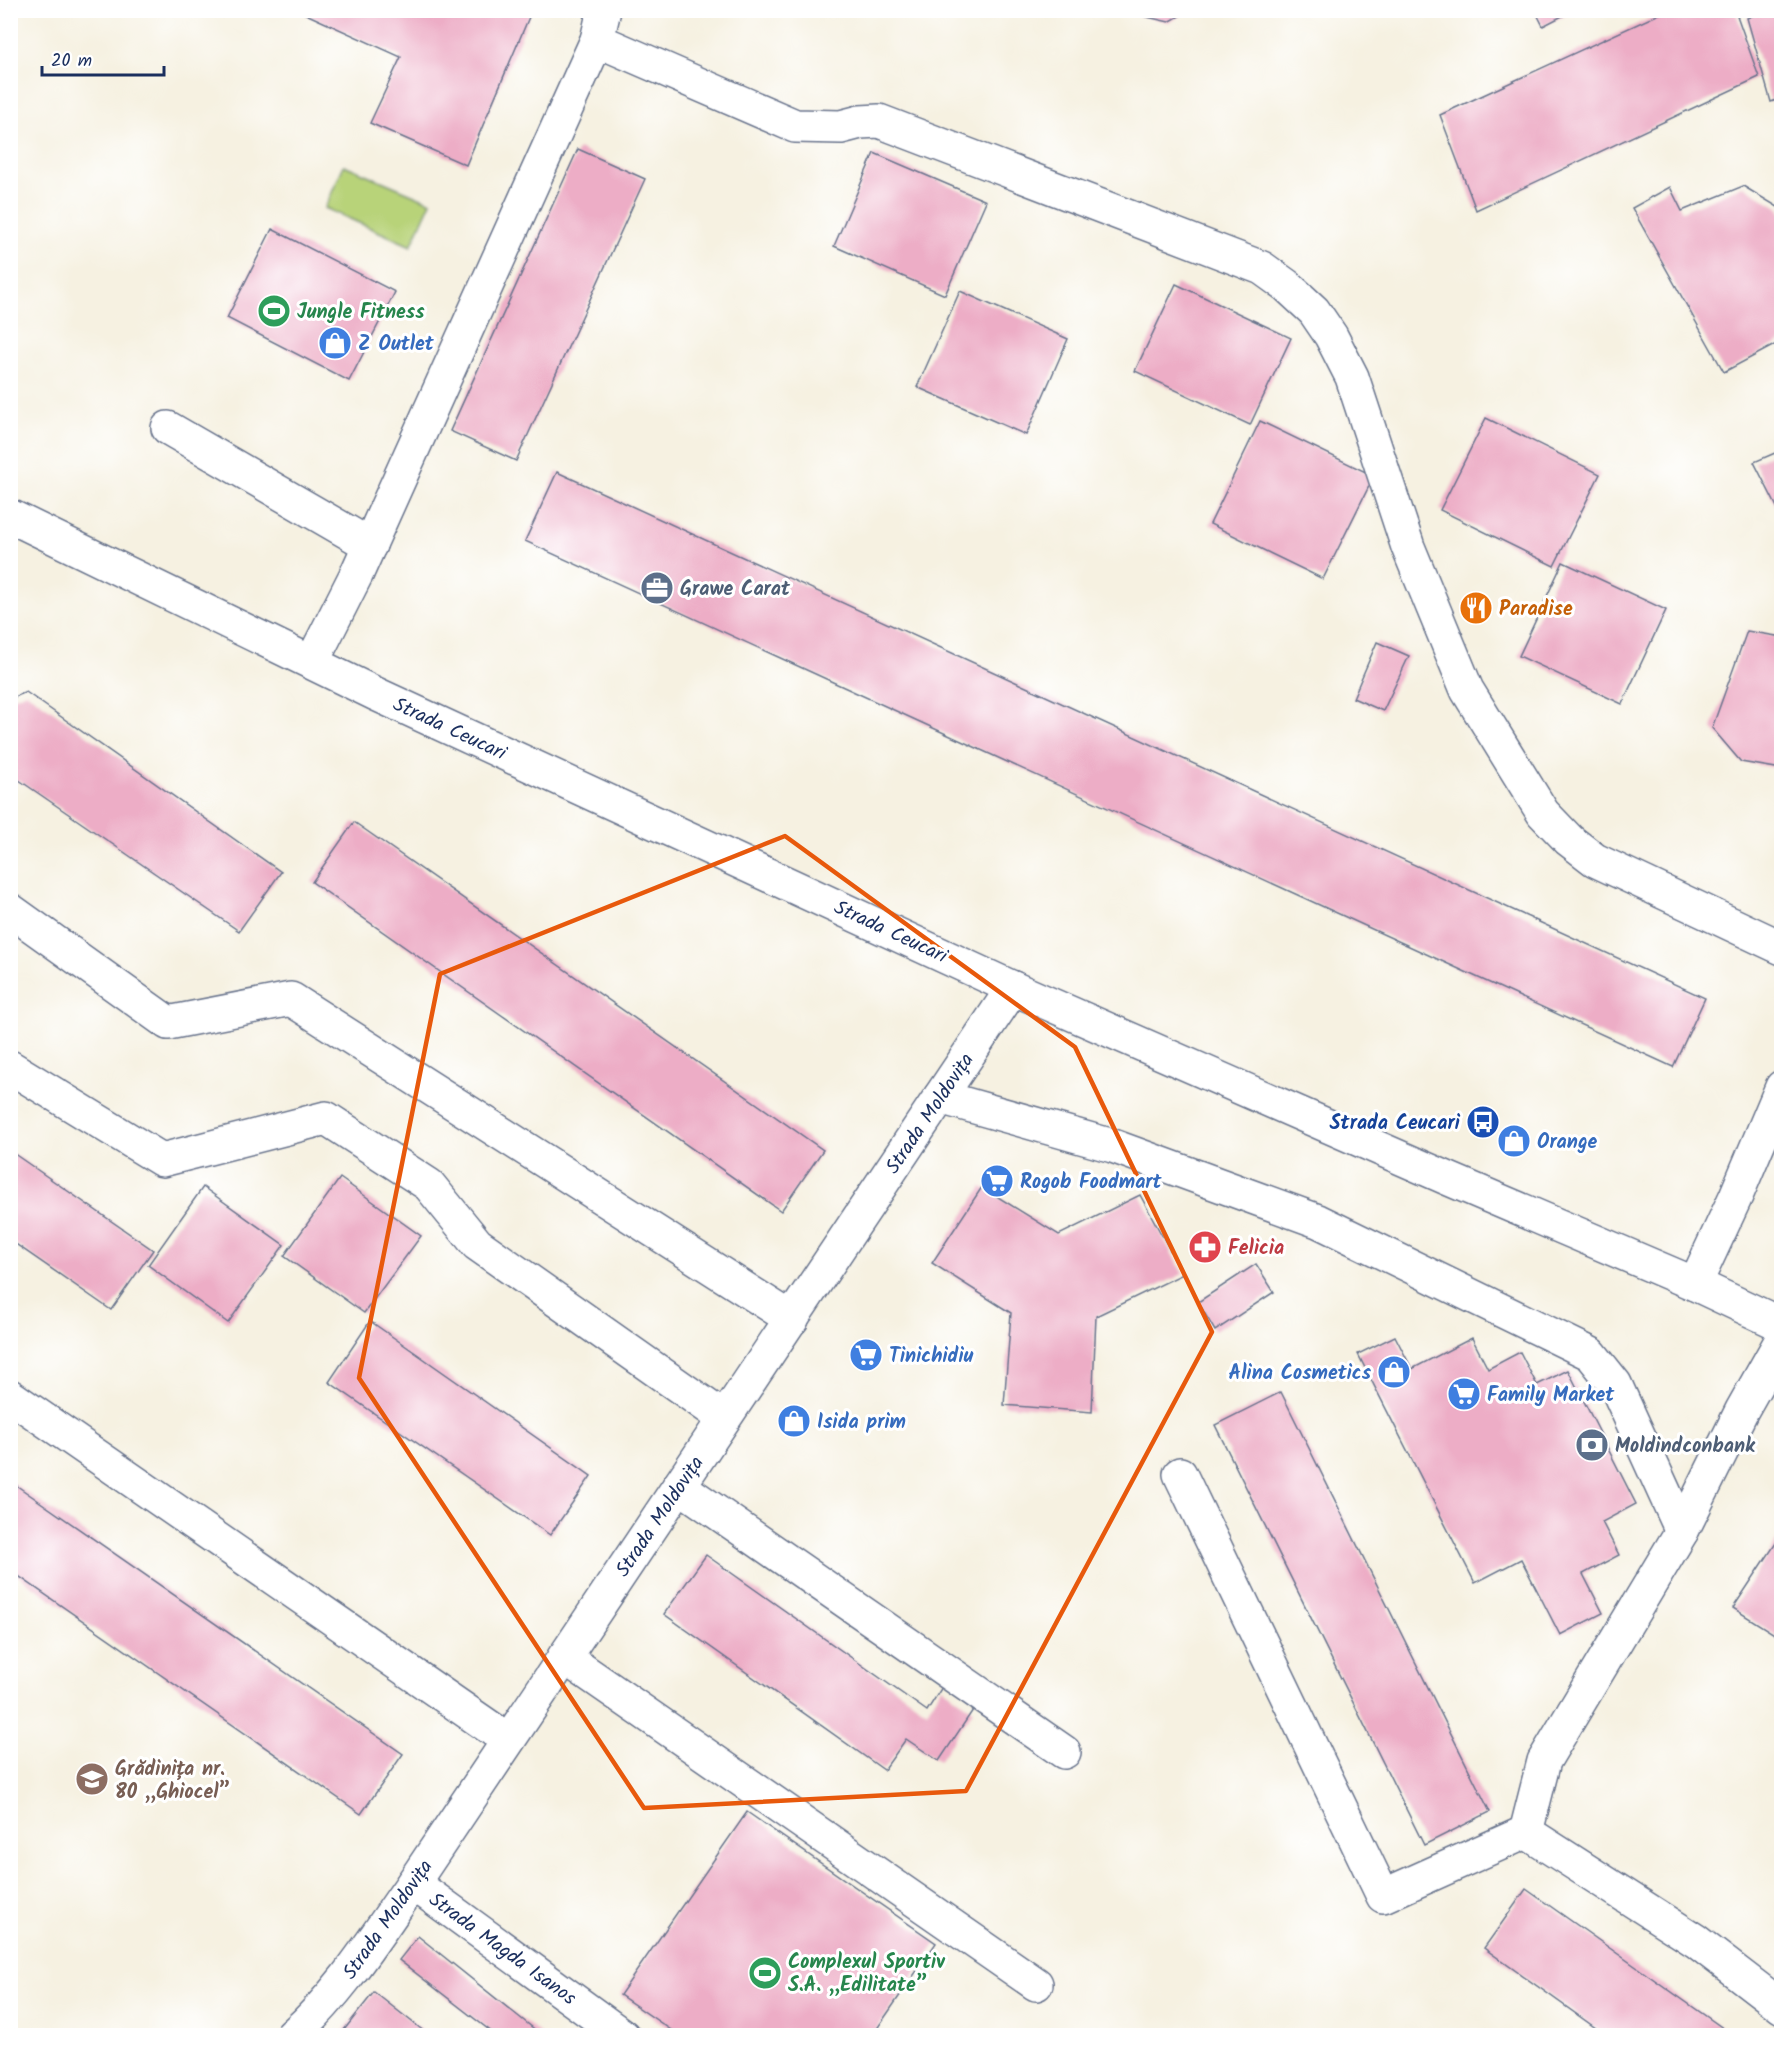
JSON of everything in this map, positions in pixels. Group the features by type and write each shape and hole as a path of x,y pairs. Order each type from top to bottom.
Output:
{"street":[{"path":"312,662 370,545 600,25 795,126 841,127 861,122 879,121 1262,268 1287,286 1314,311 1352,377 1408,547 1467,690 1543,813 1569,840 1595,860 1782,948"},
{"path":"168,428 370,545"},
{"name":"Strada Ceucari","path":"10,516 312,662 1013,988 1695,1284 1782,1325"},
{"path":"10,910 168,1023 291,999 792,1318"},
{"name":"Strada Moldovița","path":"292,2036 337,1990 412,1883 1013,988"},
{"path":"10,1067 162,1160 326,1119 429,1185 477,1244 724,1418"},
{"path":"1695,1284 1782,1088"},
{"path":"940,1097 1113,1146 1318,1221 1591,1354 1615,1384 1683,1531"},
{"path":"1526,1832 1544,1761 1683,1531 1742,1410 1782,1339"},
{"path":"10,1396 508,1740"},
{"path":"1180,1474 1383,1896 1526,1832"},
{"path":"679,1486 1064,1752"},
{"path":"564,1657 1035,1984"},
{"path":"1526,1832 1696,1941 1782,2007"},
{"name":"Strada Magda Isanos","path":"412,1883 623,2036"}],"highlighted area":[{"path":"785,836 1075,1047 1212,1332 966,1791 644,1808 359,1378 440,974"}],"green space":[{"path":"344,165 431,202 411,246 325,208"}],"building":[{"path":"297,10 532,10 466,165 370,123 401,57"},
{"path":"1116,10 1190,10 1169,22"},
{"path":"1535,10 1574,10 1543,26"},
{"path":"1668,10 1735,10 1759,77 1476,210 1440,115"},
{"path":"1766,10 1782,10 1782,98 1771,102 1747,18"},
{"path":"578,149 645,179 516,461 450,431"},
{"path":"874,153 986,201 945,295 834,246"},
{"path":"1743,186 1778,207 1782,213 1782,341 1724,372 1632,208 1670,187 1682,211"},
{"path":"272,229 395,292 349,381 227,318"},
{"path":"1176,284 1291,338 1250,425 1135,371"},
{"path":"960,291 1068,339 1026,435 917,387"},
{"path":"1486,418 1600,474 1554,566 1440,510"},
{"path":"1260,421 1374,476 1323,579 1210,524"},
{"path":"1782,450 1782,517 1754,462"},
{"path":"557,472 1705,998 1673,1067 525,541"},
{"path":"1563,562 1666,610 1622,704 1519,656"},
{"path":"1747,631 1782,637 1782,769 1741,762 1712,728"},
{"path":"1377,642 1409,656 1383,711 1353,698"},
{"path":"26,692 281,872 239,931 19,780 10,784 10,699"},
{"path":"354,822 823,1150 781,1211 312,882"},
{"path":"10,1151 153,1250 111,1310 10,1240"},
{"path":"340,1178 421,1236 364,1313 284,1256"},
{"path":"203,1187 284,1245 228,1323 148,1265"},
{"path":"982,1187 1059,1235 1140,1195 1183,1274 1096,1316 1092,1412 1004,1405 1011,1313 932,1263"},
{"path":"1256,1264 1274,1292 1215,1331 1198,1302"},
{"path":"370,1321 591,1476 550,1535 329,1382"},
{"path":"1395,1336 1412,1369 1472,1338 1488,1369 1520,1352 1537,1385 1568,1370 1636,1504 1602,1522 1619,1555 1583,1574 1603,1613 1560,1635 1521,1559 1475,1583 1358,1354"},
{"path":"1281,1392 1490,1812 1424,1845 1215,1425"},
{"path":"10,1481 403,1754 361,1814 10,1570"},
{"path":"1782,1534 1782,1639 1733,1608"},
{"path":"706,1555 927,1711 942,1687 973,1710 939,1761 906,1739 884,1770 664,1614"},
{"path":"747,1812 936,1943 872,2036 680,2036 620,1995"},
{"path":"1526,1889 1734,2036 1607,2036 1484,1948"},
{"path":"418,1936 543,2036 497,2036 399,1960"},
{"path":"374,1992 430,2036 351,2036 344,2030"}],"place":[{"name":"Jungle Fitness","path":"274,311"},
{"name":"Z Outlet","path":"335,343"},
{"name":"Grawe Carat","path":"657,588"},
{"name":"Paradise","path":"1476,608"},
{"name":"Strada Ceucari","path":"1483,1122"},
{"name":"Orange","path":"1514,1141"},
{"name":"Rogob Foodmart","path":"997,1181"},
{"name":"Felicia","path":"1205,1247"},
{"name":"Tinichidiu","path":"866,1355"},
{"name":"Alina Cosmetics","path":"1394,1372"},
{"name":"Family Market","path":"1464,1394"},
{"name":"Isida prim","path":"794,1421"},
{"name":"Moldindconbank","path":"1592,1445"},
{"name":"Grădinița nr. 80 „Ghiocel”","path":"92,1779"},
{"name":"Complexul Sportiv S.A. „Edilitate”","path":"765,1973"}]}
